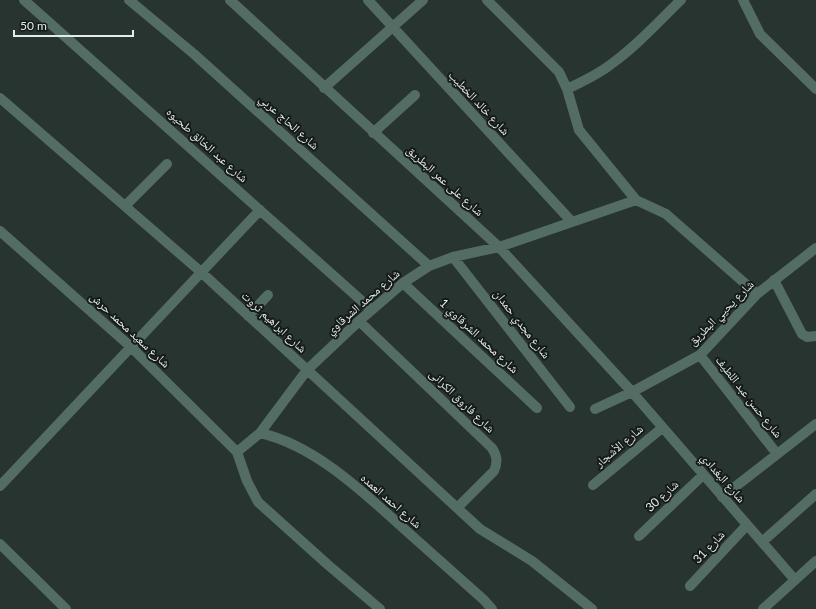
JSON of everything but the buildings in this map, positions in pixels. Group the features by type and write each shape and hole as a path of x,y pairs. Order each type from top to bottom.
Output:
{"street":[{"name":"شارع عبد الخالق طحيوه","path":"24,0 372,310"},
{"name":"شارع الحاج عربي","path":"129,0 194,54 429,266"},
{"name":"شارع على عمر البطريق","path":"230,0 373,133 499,247 632,392"},
{"name":"شارع خالد الخطيب","path":"368,0 392,28 572,222"},
{"path":"324,88 424,0"},
{"path":"487,0 559,72 567,89 579,130 636,200 666,214 758,294"},
{"path":"567,89 594,76 610,65 633,46 681,0"},
{"path":"743,0 760,34 816,89"},
{"path":"373,133 416,95"},
{"name":"شارع ابراهيم ثروت","path":"0,98 201,272 458,507 480,529 532,561 592,609"},
{"path":"125,206 167,164"},
{"name":"شارع محمد الشرقاوي","path":"237,452 260,434 307,370 359,321 403,283 429,266 452,257 499,247 636,200"},
{"path":"0,486 260,210"},
{"name":"شارع سعيد محمد حرش","path":"0,231 131,347 237,452"},
{"name":"شارع يحيي البطريق","path":"595,409 632,392 700,355 758,294 816,248"},
{"name":"شارع مجدي حمدان","path":"452,257 570,407"},
{"path":"774,280 802,334 807,338 816,336"},
{"name":"شارع محمد الشرقاوي 1","path":"403,283 537,408"},
{"path":"248,316 268,295"},
{"name":"شارع فاروق الكرانى","path":"359,321 492,448 497,456 497,465 494,472 458,507"},
{"name":"شارع حسن عبد اللطيف","path":"700,355 777,454"},
{"name":"شارع البغدادي","path":"632,392 795,580"},
{"path":"722,497 816,424"},
{"name":"شارع الأشجار","path":"593,485 662,428"},
{"name":"شارع احمد العمده","path":"260,434 277,437 296,446 340,474 492,609"},
{"path":"237,452 247,481 258,502 380,609"},
{"name":"شارع 30","path":"639,536 703,475"},
{"path":"762,542 816,494"},
{"name":"شارع 31","path":"690,586 747,525"},
{"path":"0,544 66,609"},
{"path":"763,609 816,561"}]}
